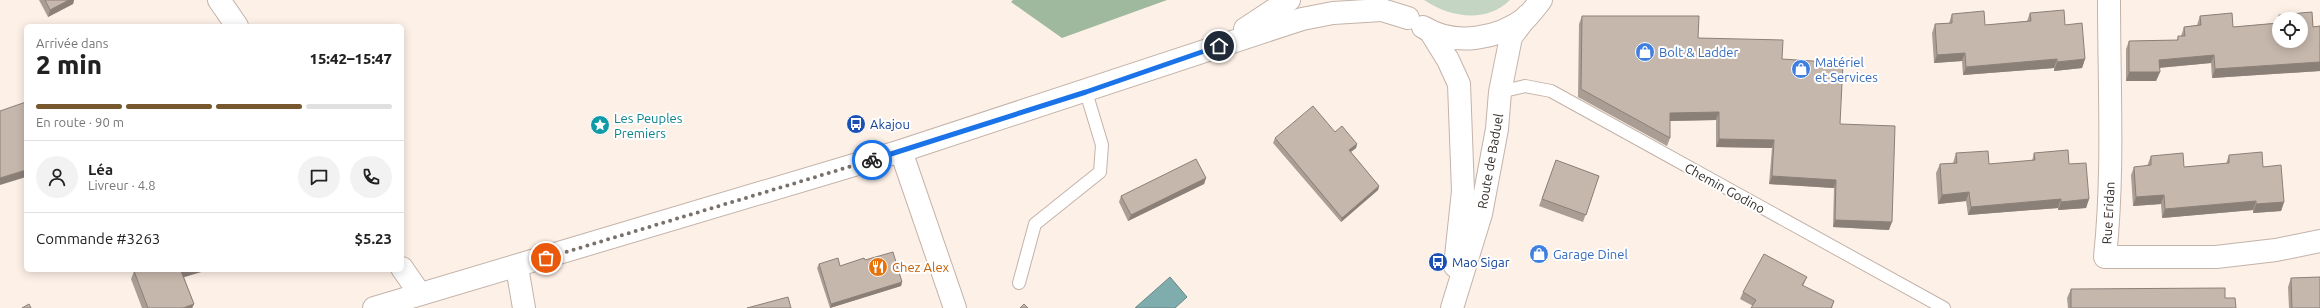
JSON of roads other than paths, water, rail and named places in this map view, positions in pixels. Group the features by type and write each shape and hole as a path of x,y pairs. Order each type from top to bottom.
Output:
{"main road":[{"path":"219,0 236,24"},
{"path":"1219,46 1289,0"},
{"path":"1392,0 1408,18"},
{"name":"Rue Eridan","path":"2109,0 2110,123 2108,223 2105,257 2216,257 2276,250 2320,241"},
{"path":"374,308 517,267 901,152 1086,92 1302,19 1333,13 1382,10 1408,18 1430,31 1461,39 1492,36 1534,8"},
{"name":"Route de Baduel","path":"1452,308 1481,214 1497,129 1500,92 1511,37 1534,8"},
{"name":"Route de Baduel","path":"1430,31 1448,60 1459,84 1463,190 1452,308"},
{"path":"901,152 955,308"},
{"path":"517,267 524,308"},
{"path":"404,271 420,294"}],"lane":[{"name":"Chemin Godino","path":"1500,92 1525,86 1550,91 1944,308"},
{"path":"1019,283 1035,224 1100,172 1102,145 1086,92"}],"water":[{"path":"1170,277 1187,297 1175,308 1135,308"}],"place":[{"name":"Bolt & Ladder","path":"1645,52"},
{"name":"Matériel et Services","path":"1801,69"},
{"name":"Akajou","path":"856,124"},
{"name":"Les Peuples Premiers","path":"600,125"},
{"name":"Garage Dinel","path":"1539,254"},
{"name":"Mao Sigar","path":"1438,262"},
{"name":"Chez Alex","path":"878,267"}]}
